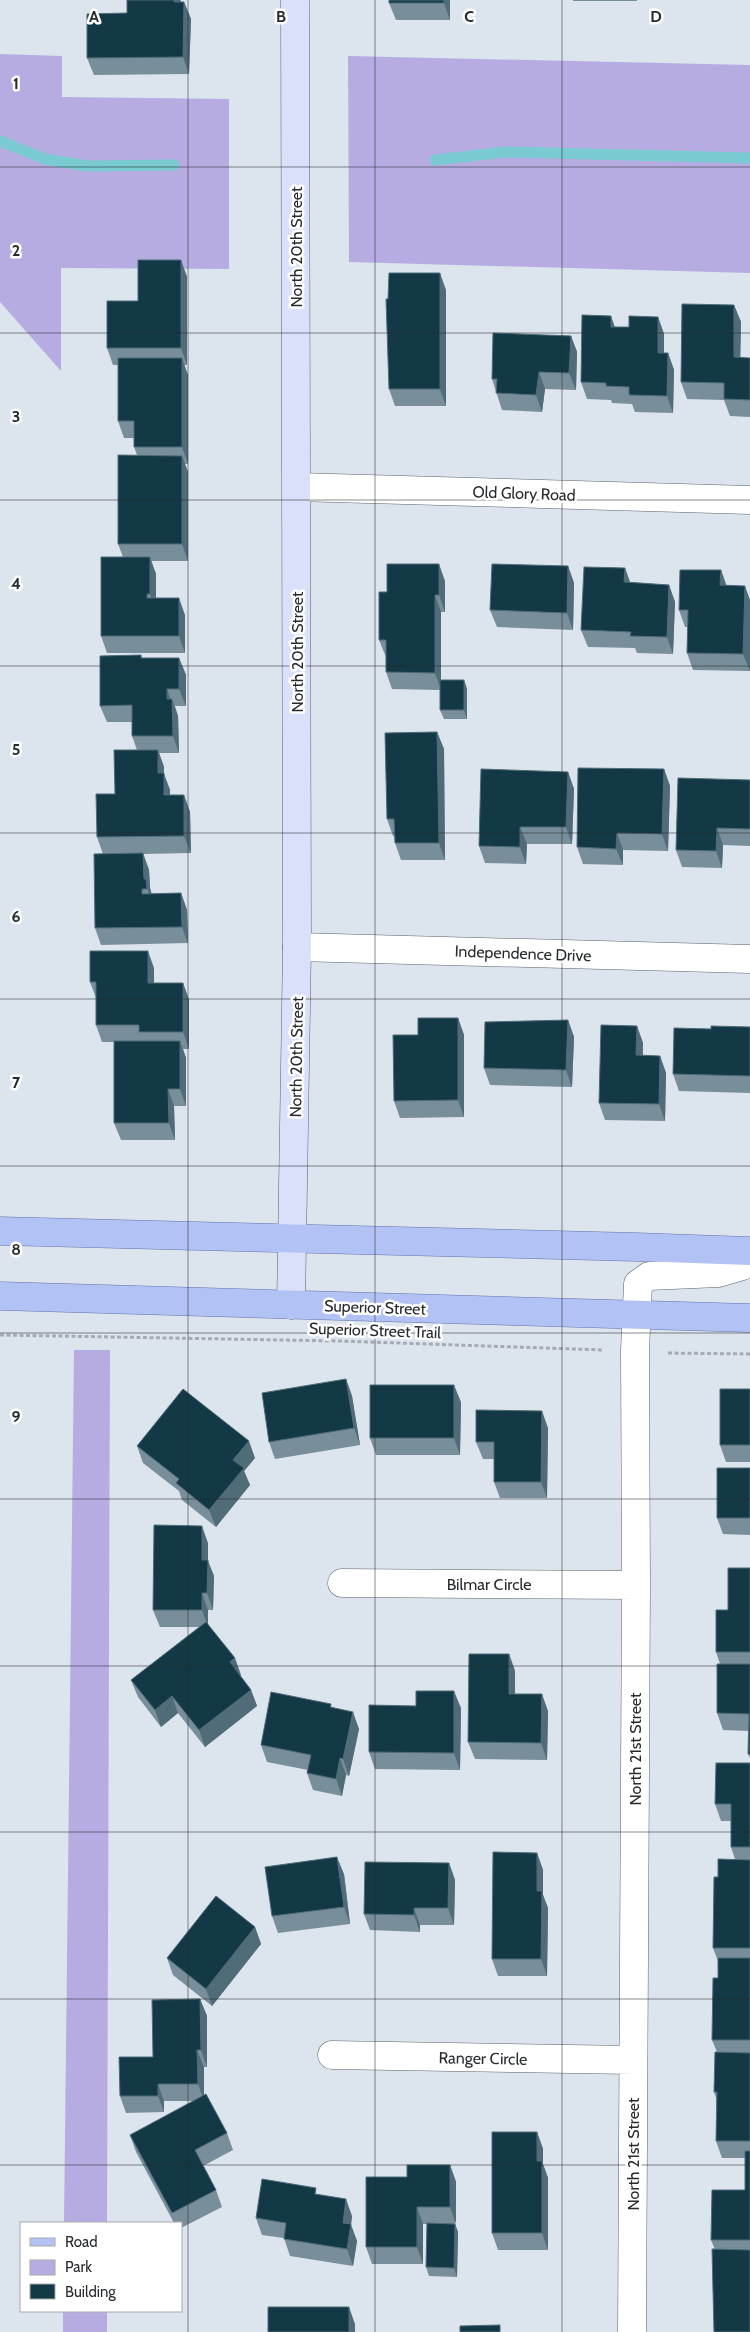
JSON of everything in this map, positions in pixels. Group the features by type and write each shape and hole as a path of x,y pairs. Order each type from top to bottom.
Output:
{"main road":[{"path":"0,1231 636,1247 750,1252"},
{"name":"Superior Street","path":"0,1296 750,1318"}],"street":[{"name":"North 20th Street","path":"292,1305 297,947 294,0"},
{"name":"Old Glory Road","path":"297,487 750,500"},
{"name":"Independence Drive","path":"297,947 750,959"},
{"name":"North 21st Street","path":"632,2332 636,1585 635,1351 638,1284 649,1276 718,1273 742,1266 750,1260"},
{"name":"Bilmar Circle","path":"342,1583 636,1585"},
{"name":"Ranger Circle","path":"332,2055 633,2060"}],"path":[{"name":"Superior Street Trail","path":"0,1335 349,1342 750,1354"}],"green space":[{"path":"0,54 62,56 62,97 229,99 229,269 61,268 61,371 0,302"},
{"path":"348,56 750,65 750,273 349,262"},
{"path":"74,1350 110,1350 107,2222 64,2222"},
{"path":"63,2312 107,2312 107,2332 63,2332"}],"building":[{"path":"127,0 174,0 174,2 184,2 183,57 87,58 87,14 127,13"},
{"path":"389,0 444,0 444,3 389,3"},
{"path":"138,260 181,260 181,348 107,348 107,301 138,301"},
{"path":"389,273 440,273 440,389 389,389 386,299 388,299"},
{"path":"682,304 734,305 734,357 750,358 750,400 724,399 724,383 681,382"},
{"path":"582,315 611,316 611,327 629,327 629,316 658,317 658,353 668,353 667,396 629,395 629,387 606,386 606,383 581,382"},
{"path":"493,333 571,336 569,373 539,372 536,395 496,393 497,379 492,379"},
{"path":"118,358 182,358 182,447 134,447 134,421 118,421"},
{"path":"118,455 182,456 182,544 118,544"},
{"path":"101,557 150,557 150,594 147,594 147,598 179,598 179,636 101,636"},
{"path":"387,564 439,564 439,595 435,595 435,673 386,672 386,640 379,640 379,592 387,592"},
{"path":"492,564 568,566 567,613 490,610"},
{"path":"584,567 625,568 624,582 669,585 667,637 630,636 631,632 581,630"},
{"path":"680,570 721,570 720,585 745,586 743,654 687,653 688,610 679,610"},
{"path":"141,655 141,658 179,658 179,689 167,689 167,699 172,699 173,736 132,736 132,705 100,706 100,656"},
{"path":"440,680 464,680 464,710 440,710"},
{"path":"437,732 439,843 395,843 394,819 387,819 385,733"},
{"path":"114,750 158,750 158,773 164,773 164,795 184,795 184,836 97,837 96,794 115,794"},
{"path":"578,768 664,769 662,834 617,833 616,849 577,847"},
{"path":"481,769 568,772 566,827 520,827 520,847 479,846"},
{"path":"678,778 750,780 750,829 717,828 716,851 676,850"},
{"path":"143,853 144,879 146,879 147,889 142,889 142,894 181,893 182,927 95,928 94,854"},
{"path":"90,951 148,951 148,983 183,983 183,1032 139,1032 139,1025 96,1025 96,982 90,982"},
{"path":"418,1018 458,1018 458,1100 394,1101 393,1035 418,1035"},
{"path":"568,1020 566,1070 484,1068 485,1022"},
{"path":"601,1025 637,1026 636,1055 660,1056 659,1104 599,1103"},
{"path":"711,1026 750,1027 750,1076 673,1074 674,1028 711,1029"},
{"path":"114,1041 180,1041 180,1089 168,1089 169,1123 114,1123"},
{"path":"346,1379 354,1428 269,1442 262,1393"},
{"path":"370,1385 454,1385 454,1438 370,1438"},
{"path":"183,1389 249,1441 233,1460 244,1468 209,1510 176,1483 179,1479 137,1446"},
{"path":"720,1389 750,1389 750,1445 720,1445"},
{"path":"476,1410 542,1411 541,1482 494,1482 494,1442 476,1442"},
{"path":"717,1468 750,1468 750,1518 717,1518"},
{"path":"154,1525 202,1526 202,1560 208,1560 207,1593 202,1593 202,1610 153,1610"},
{"path":"728,1568 750,1568 750,1652 716,1652 716,1610 728,1610"},
{"path":"206,1622 235,1658 230,1662 251,1690 199,1730 172,1696 155,1710 131,1680"},
{"path":"469,1654 509,1654 509,1694 542,1694 541,1743 468,1742"},
{"path":"717,1664 750,1664 750,1754 748,1754 749,1714 717,1713"},
{"path":"416,1691 454,1691 454,1753 369,1752 369,1705 416,1706"},
{"path":"271,1692 331,1704 330,1707 353,1712 343,1759 340,1758 336,1779 307,1773 311,1755 261,1745"},
{"path":"716,1763 750,1763 750,1847 731,1847 731,1804 715,1804"},
{"path":"493,1852 537,1853 537,1891 542,1891 541,1959 492,1959"},
{"path":"337,1857 344,1907 272,1916 265,1867"},
{"path":"718,1859 750,1860 750,1948 713,1948 714,1877 718,1877"},
{"path":"365,1862 449,1863 448,1908 414,1908 414,1915 364,1914"},
{"path":"216,1896 255,1927 206,1989 167,1958"},
{"path":"718,1958 750,1958 750,2040 712,2040 713,1978 718,1978"},
{"path":"200,1999 201,2050 197,2050 198,2084 158,2084 158,2096 120,2096 119,2057 153,2057 152,2000"},
{"path":"715,2052 750,2053 750,2141 716,2141 717,2092 714,2092"},
{"path":"206,2094 227,2133 195,2150 216,2190 172,2213 130,2135"},
{"path":"492,2132 537,2132 537,2161 542,2161 542,2233 492,2233"},
{"path":"745,2151 750,2151 750,2240 711,2240 712,2190 745,2190"},
{"path":"407,2165 450,2165 450,2207 417,2207 417,2247 366,2247 366,2177 407,2177"},
{"path":"262,2179 316,2188 315,2194 346,2199 343,2223 351,2224 347,2249 284,2239 286,2223 256,2218"},
{"path":"427,2223 455,2224 454,2268 426,2267"},
{"path":"712,2249 750,2250 750,2332 714,2332"},
{"path":"268,2307 349,2307 349,2332 268,2332"},
{"path":"500,2325 500,2332 460,2332 460,2326"}],"waterway":[{"path":"0,141 45,159 87,166 174,165"},
{"path":"435,160 506,152 750,158"}]}
